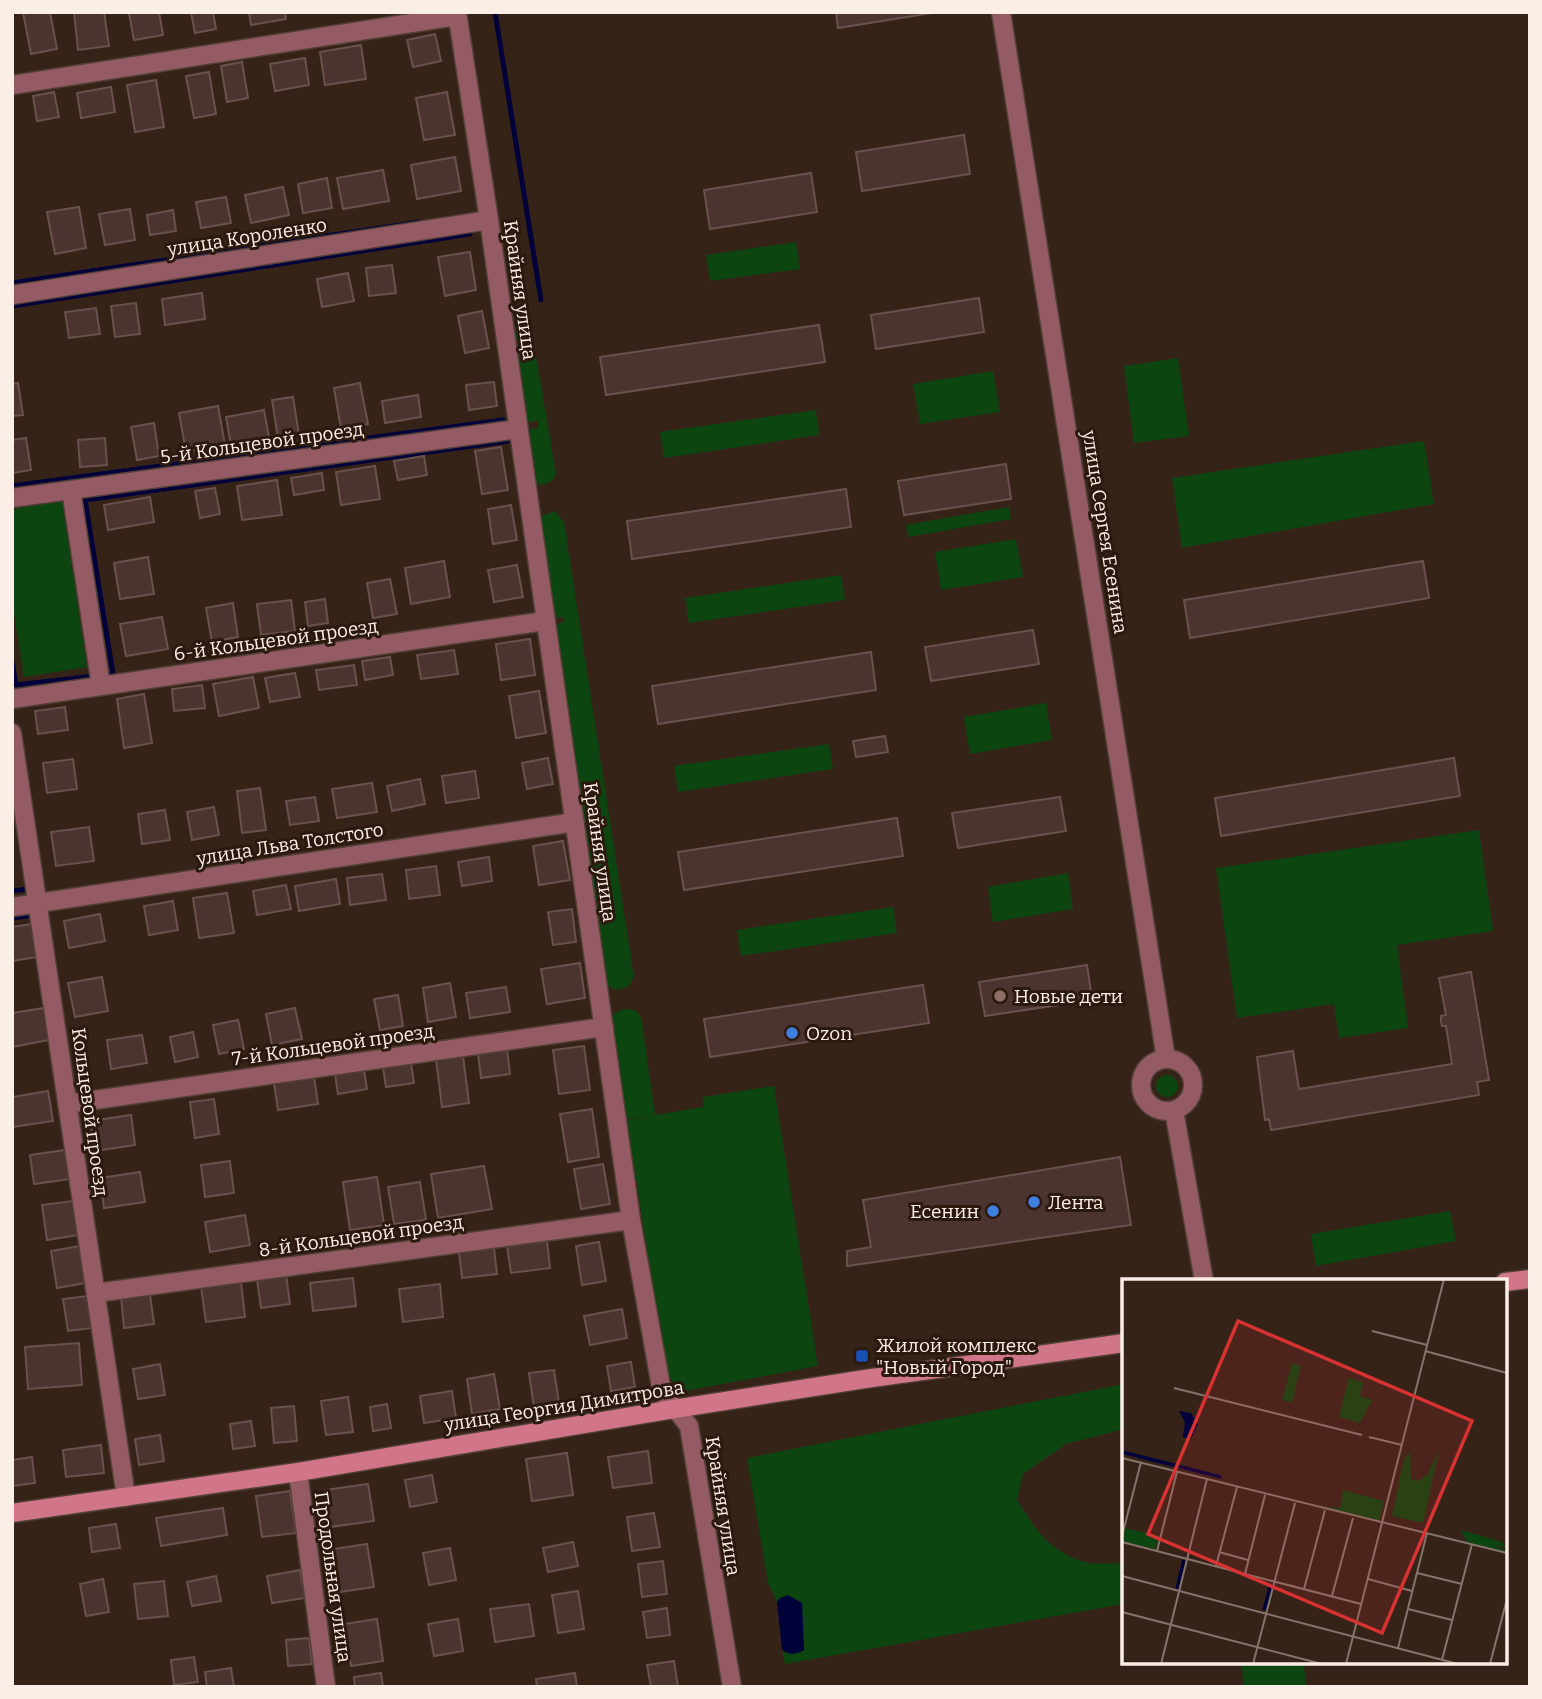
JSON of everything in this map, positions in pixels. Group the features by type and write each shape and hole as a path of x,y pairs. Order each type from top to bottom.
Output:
{"street":[{"name":"улица Сергея Есенина","path":"1001,12 1166,1059"},
{"path":"12,85 457,14"},
{"name":"Крайняя улица","path":"457,14 489,220 631,1220 662,1392 689,1426 732,1687"},
{"name":"улица Короленко","path":"12,295 489,220"},
{"name":"5-й Кольцевой проезд","path":"12,498 518,429"},
{"path":"71,490 101,686"},
{"name":"6-й Кольцевой проезд","path":"12,699 545,621"},
{"name":"Кольцевой проезд","path":"12,733 126,1497"},
{"name":"улица Льва Толстого","path":"12,907 575,822"},
{"name":"7-й Кольцевой проезд","path":"67,1104 604,1027"},
{"path":"1166,1059 1180,1063 1193,1082 1190,1097 1174,1110 1157,1109 1145,1098 1142,1091 1141,1083 1147,1069 1166,1059"},
{"path":"1174,1110 1204,1279"},
{"name":"8-й Кольцевой проезд","path":"96,1293 631,1220"},
{"path":"1507,1282 1530,1279"},
{"name":"улица Георгия Димитрова","path":"12,1513 298,1472 674,1409 1122,1343"},
{"name":"Продольная улица","path":"298,1472 326,1687"}],"green space":[{"path":"796,242 800,269 710,281 706,255"},
{"path":"521,324 533,338 556,474 552,481 542,485 534,482 524,430 538,428 538,421 523,422 509,326"},
{"path":"1178,358 1189,436 1134,443 1124,366"},
{"path":"993,371 1000,412 920,424 913,384"},
{"path":"816,410 819,435 664,458 660,432"},
{"path":"1424,441 1434,504 1182,548 1172,478"},
{"path":"62,501 87,667 24,677 12,600 12,509"},
{"path":"1009,507 1011,519 908,537 906,525"},
{"path":"555,511 564,522 634,977 628,987 616,990 608,986 585,829 595,827 594,822 584,823 554,625 564,622 563,617 553,618 539,517"},
{"path":"1016,539 1023,577 941,590 935,552"},
{"path":"841,575 845,600 689,623 685,598"},
{"path":"1046,703 1052,740 970,754 964,717"},
{"path":"829,744 833,769 678,792 674,766"},
{"path":"1479,830 1493,931 1397,945 1408,1028 1339,1038 1334,1004 1237,1018 1216,868"},
{"path":"1068,873 1073,909 993,922 988,887"},
{"path":"893,907 897,933 741,956 737,930"},
{"path":"624,1009 635,1010 641,1016 655,1115 704,1107 703,1097 774,1086 818,1366 680,1392 666,1372 627,1120 648,1116 626,1119 612,1019 613,1014"},
{"path":"1167,1075 1175,1078 1178,1086 1175,1094 1167,1097 1159,1094 1156,1086 1159,1078"},
{"path":"1450,1211 1456,1241 1316,1266 1311,1234"},
{"path":"1122,1384 1122,1430 1066,1444 1023,1474 1017,1500 1037,1530 1062,1552 1089,1563 1122,1563 1122,1604 785,1664 782,1650 789,1654 804,1650 802,1604 780,1598 777,1602 768,1583 747,1458"},
{"path":"1241,1664 1304,1664 1306,1687 1244,1687"}],"shaded area":[{"path":"788,1595 802,1603 804,1650 795,1654 782,1650 777,1602"}],"building":[{"path":"23,12 50,12 57,49 31,54"},
{"path":"74,12 104,12 109,46 78,50"},
{"path":"159,12 163,35 134,40 129,13"},
{"path":"191,12 213,12 216,29 195,33"},
{"path":"249,12 285,12 286,19 251,25"},
{"path":"836,12 938,12 838,28"},
{"path":"435,34 441,61 413,67 407,40"},
{"path":"361,45 366,79 325,85 320,52"},
{"path":"305,58 309,85 275,91 270,64"},
{"path":"242,62 248,98 227,102 221,66"},
{"path":"209,72 216,114 194,118 186,76"},
{"path":"156,80 164,127 135,132 127,85"},
{"path":"111,87 115,112 81,118 77,93"},
{"path":"54,92 59,117 37,121 33,96"},
{"path":"447,92 455,135 424,140 416,98"},
{"path":"964,135 970,174 862,191 856,152"},
{"path":"455,157 461,191 417,199 411,165"},
{"path":"383,170 389,201 343,209 337,178"},
{"path":"811,173 817,212 710,229 704,190"},
{"path":"327,178 332,208 303,213 298,184"},
{"path":"283,187 289,215 251,223 245,195"},
{"path":"226,197 231,223 201,228 196,202"},
{"path":"79,207 86,248 55,254 47,212"},
{"path":"130,209 135,240 105,245 99,214"},
{"path":"173,210 176,231 150,235 147,215"},
{"path":"470,252 476,290 445,296 438,257"},
{"path":"392,265 396,293 369,296 366,268"},
{"path":"348,273 354,301 322,307 317,279"},
{"path":"202,293 205,319 165,325 162,299"},
{"path":"979,298 984,332 876,349 871,315"},
{"path":"136,303 140,334 115,337 111,306"},
{"path":"96,308 100,334 69,338 65,312"},
{"path":"482,311 489,348 465,353 458,316"},
{"path":"819,325 825,362 606,395 600,357"},
{"path":"494,382 497,406 469,410 466,385"},
{"path":"18,383 23,415 12,416 12,384"},
{"path":"360,383 368,424 341,429 334,388"},
{"path":"418,395 421,417 385,423 382,401"},
{"path":"293,397 299,435 278,438 272,400"},
{"path":"218,406 225,445 186,452 179,413"},
{"path":"264,410 269,438 231,445 226,417"},
{"path":"154,423 159,456 137,460 131,427"},
{"path":"26,438 31,470 12,473 12,440"},
{"path":"105,438 107,465 80,467 78,440"},
{"path":"501,447 508,490 482,494 475,451"},
{"path":"424,456 427,475 398,480 394,461"},
{"path":"1006,464 1011,499 904,515 898,481"},
{"path":"375,466 380,499 341,505 336,472"},
{"path":"322,473 324,490 294,495 291,478"},
{"path":"277,480 282,515 242,520 237,486"},
{"path":"215,488 220,514 200,518 195,491"},
{"path":"846,489 851,527 632,559 627,521"},
{"path":"150,497 154,522 108,530 104,505"},
{"path":"511,505 517,540 493,544 488,509"},
{"path":"148,557 154,594 120,599 114,563"},
{"path":"444,561 450,597 411,604 405,568"},
{"path":"1423,561 1429,598 1190,638 1184,600"},
{"path":"517,565 523,597 494,602 488,570"},
{"path":"390,579 397,614 373,618 367,583"},
{"path":"325,599 328,623 308,626 305,602"},
{"path":"291,600 295,631 261,635 257,604"},
{"path":"233,603 238,637 212,642 206,608"},
{"path":"162,617 168,649 126,656 120,624"},
{"path":"1033,630 1039,664 931,681 925,647"},
{"path":"530,639 535,675 501,680 496,644"},
{"path":"454,650 458,674 421,679 417,655"},
{"path":"871,652 876,690 658,724 652,686"},
{"path":"390,657 393,675 365,680 362,661"},
{"path":"354,665 357,685 319,690 316,670"},
{"path":"295,673 300,697 270,702 265,678"},
{"path":"253,677 259,708 219,716 213,684"},
{"path":"202,685 205,708 174,711 172,689"},
{"path":"539,691 546,733 516,738 509,696"},
{"path":"144,694 152,743 124,748 117,699"},
{"path":"65,707 68,730 38,734 35,711"},
{"path":"885,736 888,752 856,757 853,741"},
{"path":"548,758 553,784 527,789 522,763"},
{"path":"1454,758 1460,796 1221,836 1215,798"},
{"path":"73,759 77,789 47,793 43,763"},
{"path":"475,771 479,798 446,803 442,776"},
{"path":"420,779 425,804 392,811 387,786"},
{"path":"372,783 377,812 337,818 332,789"},
{"path":"260,788 266,830 242,833 237,791"},
{"path":"315,797 319,821 290,825 286,801"},
{"path":"1060,797 1066,831 958,848 952,813"},
{"path":"214,807 219,835 192,840 187,812"},
{"path":"165,810 170,840 142,844 138,814"},
{"path":"897,818 903,856 684,890 678,852"},
{"path":"89,827 94,861 56,866 51,832"},
{"path":"563,841 570,880 539,885 533,846"},
{"path":"489,857 492,881 462,886 458,862"},
{"path":"436,866 440,895 409,899 406,870"},
{"path":"382,874 386,900 350,905 347,878"},
{"path":"336,879 340,904 299,911 295,886"},
{"path":"286,885 291,909 257,915 253,891"},
{"path":"227,893 234,933 199,938 193,898"},
{"path":"173,901 178,930 149,935 144,906"},
{"path":"572,909 576,942 553,945 548,912"},
{"path":"100,914 105,941 69,948 64,921"},
{"path":"32,924 37,957 12,961 12,927"},
{"path":"580,963 585,998 547,1004 541,969"},
{"path":"1087,965 1092,1000 985,1016 979,982"},
{"path":"1471,972 1489,1080 1477,1082 1479,1095 1271,1130 1269,1119 1265,1120 1257,1057 1293,1051 1299,1089 1452,1064 1446,1026 1442,1026 1441,1021 1441,1016 1446,1015 1439,978"},
{"path":"102,977 108,1011 75,1017 68,983"},
{"path":"450,983 456,1017 428,1022 423,988"},
{"path":"923,985 929,1023 710,1057 704,1019"},
{"path":"506,987 510,1012 470,1018 466,993"},
{"path":"398,995 403,1026 380,1030 374,999"},
{"path":"44,1008 49,1040 12,1047 12,1013"},
{"path":"295,1008 302,1039 272,1045 266,1014"},
{"path":"238,1020 244,1049 219,1054 213,1025"},
{"path":"193,1032 198,1057 175,1062 170,1037"},
{"path":"142,1035 147,1063 111,1069 107,1040"},
{"path":"584,1046 590,1090 559,1094 553,1050"},
{"path":"507,1049 510,1074 481,1078 478,1053"},
{"path":"463,1056 469,1103 442,1107 436,1059"},
{"path":"411,1063 414,1083 386,1087 383,1067"},
{"path":"364,1070 367,1089 338,1094 335,1074"},
{"path":"314,1077 318,1104 278,1110 274,1083"},
{"path":"48,1091 53,1121 12,1127 12,1097"},
{"path":"214,1099 219,1134 195,1138 190,1102"},
{"path":"592,1109 599,1157 568,1162 560,1114"},
{"path":"131,1115 135,1145 95,1151 90,1121"},
{"path":"65,1150 70,1179 34,1184 30,1155"},
{"path":"1120,1157 1131,1225 847,1266 847,1251 871,1247 863,1200"},
{"path":"230,1161 234,1193 205,1197 201,1165"},
{"path":"603,1164 610,1204 581,1209 574,1169"},
{"path":"484,1166 492,1209 438,1218 431,1174"},
{"path":"140,1172 145,1202 104,1208 100,1178"},
{"path":"377,1177 384,1225 350,1230 343,1182"},
{"path":"420,1182 426,1220 394,1224 388,1187"},
{"path":"73,1201 78,1235 47,1240 42,1205"},
{"path":"245,1215 250,1245 210,1252 205,1222"},
{"path":"547,1241 550,1268 511,1273 507,1246"},
{"path":"599,1242 606,1281 582,1285 576,1246"},
{"path":"80,1246 86,1283 57,1288 51,1251"},
{"path":"494,1248 497,1274 462,1278 459,1252"},
{"path":"286,1275 290,1304 261,1308 257,1279"},
{"path":"353,1278 356,1306 313,1311 310,1283"},
{"path":"241,1282 245,1317 206,1322 201,1287"},
{"path":"440,1284 443,1317 403,1322 399,1289"},
{"path":"150,1294 154,1324 124,1328 121,1297"},
{"path":"87,1296 92,1328 68,1331 63,1299"},
{"path":"622,1309 627,1338 590,1345 584,1316"},
{"path":"79,1343 82,1385 28,1389 25,1347"},
{"path":"631,1362 635,1387 611,1391 607,1366"},
{"path":"160,1364 165,1395 138,1399 133,1369"},
{"path":"554,1370 559,1403 534,1407 529,1373"},
{"path":"494,1374 500,1409 472,1414 467,1379"},
{"path":"452,1391 456,1418 424,1423 420,1396"},
{"path":"348,1397 353,1432 326,1435 321,1401"},
{"path":"387,1404 391,1428 373,1431 370,1407"},
{"path":"294,1406 297,1441 274,1443 271,1408"},
{"path":"251,1421 255,1446 233,1449 230,1424"},
{"path":"160,1435 164,1461 139,1465 135,1439"},
{"path":"101,1445 104,1473 66,1477 63,1450"},
{"path":"648,1451 652,1483 613,1488 608,1457"},
{"path":"567,1453 573,1495 532,1501 526,1459"},
{"path":"32,1457 35,1483 12,1486 12,1460"},
{"path":"432,1475 437,1502 410,1507 405,1480"},
{"path":"368,1484 374,1521 330,1527 325,1490"},
{"path":"290,1491 296,1533 262,1537 256,1496"},
{"path":"223,1508 227,1535 161,1546 156,1518"},
{"path":"654,1513 660,1547 632,1551 627,1517"},
{"path":"116,1524 120,1548 92,1552 89,1528"},
{"path":"573,1542 578,1566 548,1572 543,1548"},
{"path":"367,1544 374,1587 340,1592 334,1549"},
{"path":"450,1548 456,1580 429,1585 423,1553"},
{"path":"663,1561 667,1594 642,1597 638,1564"},
{"path":"300,1570 305,1598 272,1603 267,1576"},
{"path":"216,1576 221,1601 192,1606 187,1582"},
{"path":"103,1579 109,1612 86,1616 80,1584"},
{"path":"164,1581 168,1616 138,1619 134,1584"},
{"path":"578,1591 584,1629 558,1633 552,1595"},
{"path":"529,1604 534,1636 495,1642 490,1609"},
{"path":"667,1608 670,1635 647,1638 643,1612"},
{"path":"377,1619 383,1661 351,1666 344,1624"},
{"path":"458,1619 463,1651 434,1656 428,1624"},
{"path":"309,1638 312,1664 288,1666 286,1640"},
{"path":"194,1657 198,1682 174,1685 171,1660"},
{"path":"674,1661 678,1687 651,1687 647,1665"},
{"path":"231,1668 234,1687 207,1687 205,1672"},
{"path":"381,1673 383,1687 355,1687 354,1677"},
{"path":"575,1673 577,1687 537,1687 536,1679"}],"waterway":[{"path":"495,12 541,300"},
{"path":"12,283 420,222"},
{"path":"12,306 470,234"},
{"path":"12,486 503,420"},
{"path":"104,675 113,674 85,500 508,441"},
{"path":"12,661 16,685 95,676"},
{"path":"12,891 28,889 27,884"},
{"path":"12,918 28,916"}],"place":[{"name":"Новые дети","path":"1000,996"},
{"name":"Ozon","path":"792,1033"},
{"name":"Лента","path":"1034,1202"},
{"name":"Есенин","path":"993,1211"},
{"name":"Жилой комплекс \"Новый Город\"","path":"862,1356"}]}
